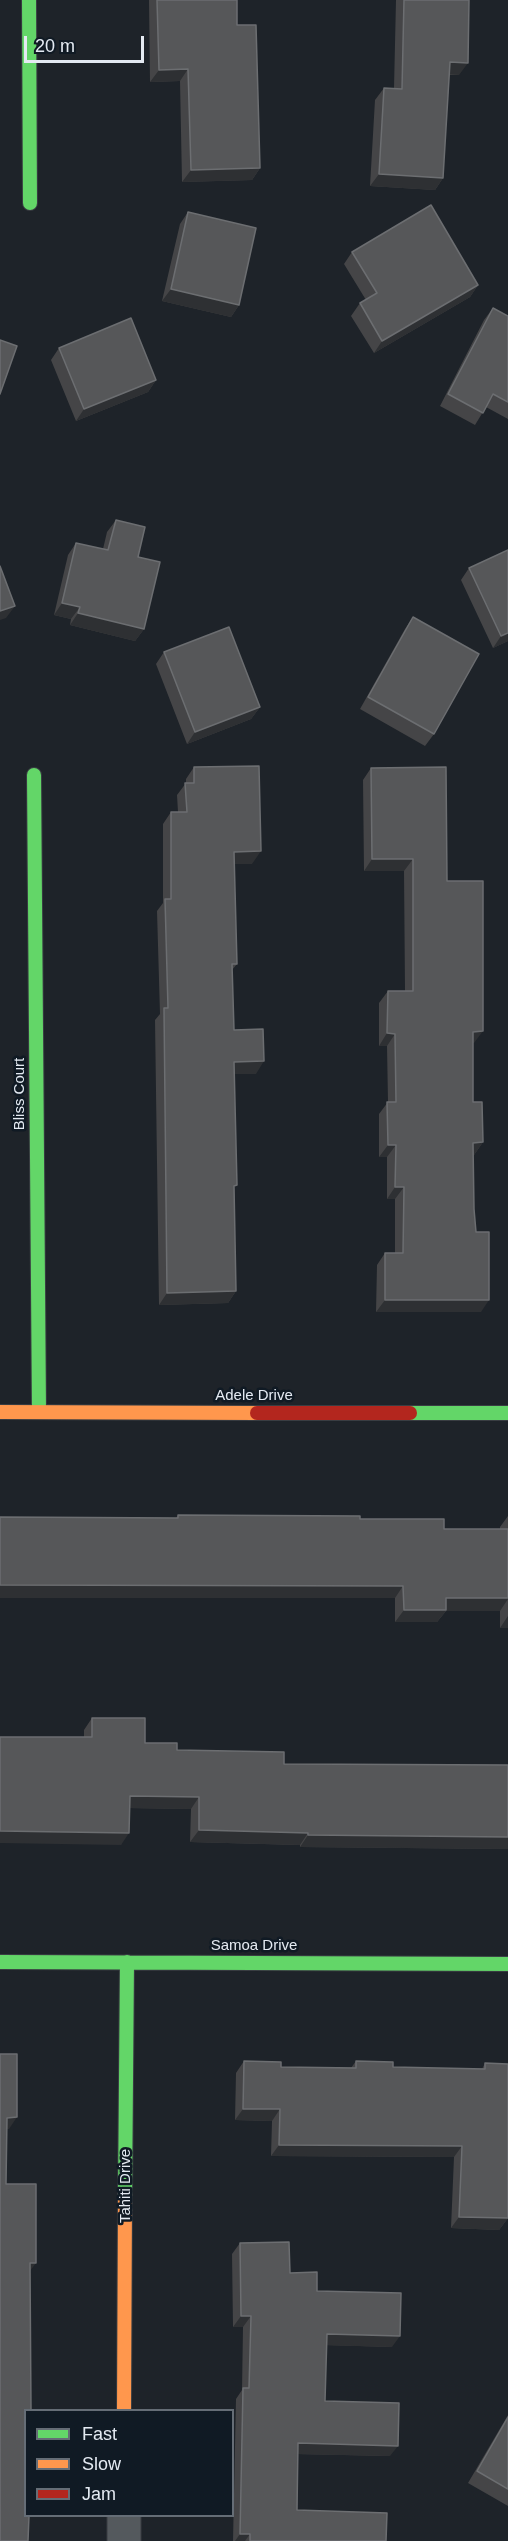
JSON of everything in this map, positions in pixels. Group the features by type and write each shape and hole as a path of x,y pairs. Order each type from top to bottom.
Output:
{"street":[{"path":"29,0 30,203"},
{"name":"Bliss Court","path":"34,775 39,1412"},
{"name":"Adele Drive","path":"0,1412 508,1413"},
{"name":"Samoa Drive","path":"0,1962 508,1964"},
{"name":"Tahiti Drive","path":"124,2409 127,1962"},
{"path":"123,2541 124,2517"}],"building":[{"path":"157,0 237,0 237,25 256,25 260,168 191,170 188,69 159,70"},
{"path":"404,0 469,0 468,63 450,62 443,178 379,174 384,88 402,89"},
{"path":"431,205 478,285 382,341 360,303 377,293 352,252"},
{"path":"188,212 256,228 239,305 171,289"},
{"path":"493,308 508,316 508,402 493,394 483,413 448,394"},
{"path":"131,318 156,380 84,409 59,348"},
{"path":"0,340 17,346 0,394"},
{"path":"116,520 145,527 138,557 160,562 144,629 78,613 80,607 62,603 76,543 108,550"},
{"path":"508,550 508,633 501,636 469,568"},
{"path":"0,566 15,606 0,611"},
{"path":"413,617 479,654 434,734 368,697"},
{"path":"229,627 260,707 195,732 164,652"},
{"path":"259,766 261,851 234,852 237,964 232,964 234,1030 263,1029 264,1061 234,1062 237,1185 234,1186 236,1291 167,1293 164,1008 168,1008 165,899 171,899 171,812 187,812 185,783 194,783 194,767"},
{"path":"446,767 447,881 483,881 483,1031 473,1032 473,1102 482,1102 483,1142 473,1143 476,1232 489,1232 489,1300 385,1300 385,1253 403,1253 404,1187 395,1187 396,1145 388,1145 387,1102 396,1102 395,1034 387,1033 388,991 413,991 413,859 372,859 371,768"},
{"path":"178,1515 444,1519 444,1529 508,1529 508,1598 446,1598 446,1610 404,1610 403,1586 0,1585 0,1517 178,1518"},
{"path":"92,1718 145,1718 145,1743 177,1743 177,1750 284,1752 284,1764 508,1765 508,1837 308,1835 308,1833 199,1830 199,1797 130,1796 129,1833 0,1831 0,1737 92,1737"},
{"path":"0,2054 17,2054 17,2117 7,2118 6,2184 36,2184 36,2263 30,2263 31,2409 24,2409 24,2517 29,2517 28,2541 0,2541"},
{"path":"244,2061 281,2062 281,2067 356,2068 356,2061 393,2062 393,2067 485,2069 485,2063 508,2064 508,2218 459,2217 462,2146 279,2145 280,2109 243,2109"},
{"path":"289,2242 290,2273 317,2272 317,2291 401,2293 400,2336 327,2334 325,2401 399,2403 398,2446 298,2443 297,2510 387,2513 386,2541 250,2541 250,2534 240,2534 243,2388 249,2388 251,2316 241,2316 240,2243"},
{"path":"508,2417 508,2489 477,2471"}],"traffic: fast":[{"path":"29,0 30,203"},
{"path":"34,775 39,1412"},
{"path":"410,1413 508,1413"},
{"path":"0,1962 508,1964"},
{"path":"125,2198 127,1962"}],"traffic: slow":[{"path":"0,1412 257,1413"},
{"path":"124,2409 125,2198"}],"traffic: jam":[{"path":"257,1413 410,1413"}]}
